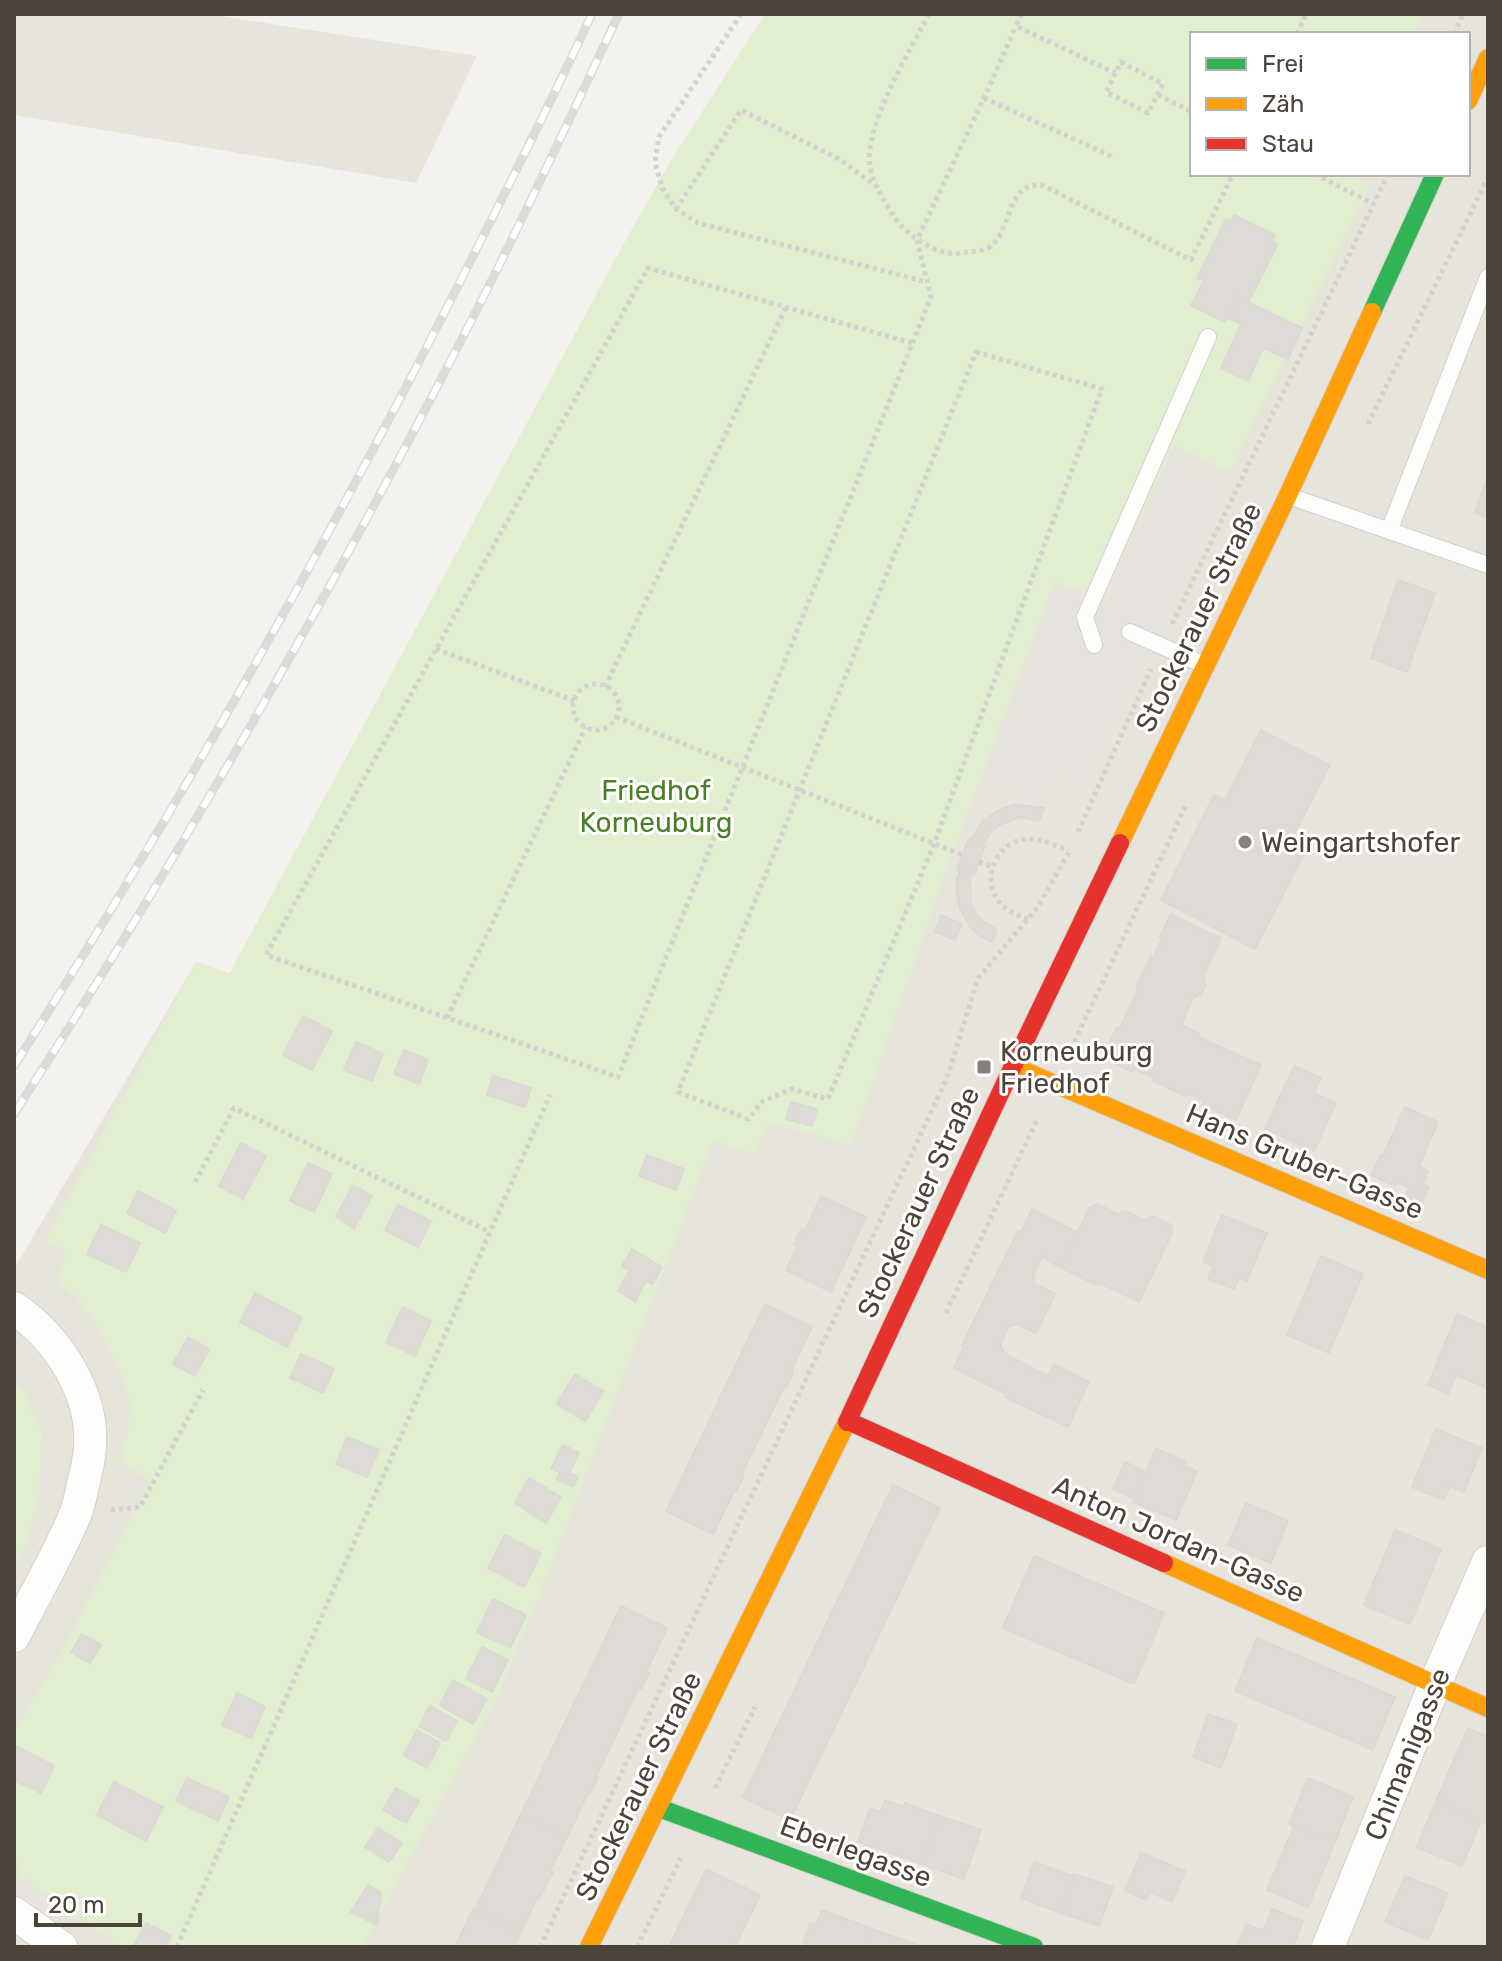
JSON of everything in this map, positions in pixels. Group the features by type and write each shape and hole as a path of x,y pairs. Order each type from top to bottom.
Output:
{"main road":[{"path":"1470,97 1488,58"},
{"name":"Stockerauer Straße","path":"589,1947 848,1421 1013,1066 1288,495 1434,176"},
{"name":"Hans Gruber-Gasse","path":"1013,1066 1488,1270"},
{"name":"Anton Jordan-Gasse","path":"848,1421 1488,1708"},
{"name":"Eberlegasse","path":"659,1808 1034,1947"}],"street":[{"path":"14,1308 26,1316 67,1363 80,1389 88,1420 90,1446 77,1512 14,1636"},
{"name":"Chimanigasse","path":"1328,1947 1488,1562"},
{"path":"14,1913 61,1947"}],"lane":[{"path":"1389,531 1488,277"},
{"path":"1094,645 1085,617 1208,337"},
{"path":"1288,495 1488,565"},
{"path":"1130,632 1206,665"}],"path":[{"path":"741,14 659,137 655,162 662,188 676,209 698,223 927,282"},
{"path":"929,14 891,85 870,139 869,165 875,185 895,220 917,240 950,254 989,248 997,239 1018,195 1023,188 1032,184 1042,185 1191,260 1232,176"},
{"path":"912,343 648,268 266,955 618,1077 931,297 917,240 1022,14"},
{"path":"1016,26 1115,73"},
{"path":"1121,62 1163,84 1148,113 1106,92 1115,73 1121,62"},
{"path":"1158,95 1190,111"},
{"path":"984,98 1113,157"},
{"path":"676,209 741,110 841,160 875,185"},
{"path":"1319,176 1373,204"},
{"path":"1078,833 1162,646 1387,176"},
{"path":"605,687 786,307"},
{"path":"976,352 1102,389 934,844 828,1099 792,1089 763,1101 748,1119 678,1092 976,352"},
{"path":"436,649 575,701"},
{"path":"593,685 605,687 612,691 617,700 619,709 616,717 609,726 599,730 580,724 573,705 583,688 593,685"},
{"path":"616,717 963,855"},
{"path":"447,1018 586,727"},
{"path":"540,1947 947,1078 978,978 1028,919 1038,907 1070,849 1029,839 1015,842 1004,849 993,867 991,886 996,899 1005,909 1028,919"},
{"path":"979,862 993,867"},
{"path":"177,1947 550,1095"},
{"path":"195,1182 234,1108 490,1232"},
{"path":"77,1512 140,1507 203,1390"}],"shaded area":[{"path":"14,14 207,14 477,56 416,183 14,115"},
{"path":"1423,14 1488,14 1488,1947 14,1947 14,1269 196,962 755,1154 767,1122 957,839 1054,581 1101,599 1174,445 1369,186 1351,176 1470,176 1470,32 1415,32"},
{"path":"1172,462 1229,492 1084,778 1056,769 1044,797 988,776 1057,592 1103,610"}],"green space":[{"name":"Friedhof Korneuburg","path":"765,14 1423,14 1415,32 1190,32 1190,176 1351,176 1370,186 1229,472 1174,445 1101,600 1054,581 957,839 851,1145 768,1122 755,1155 713,1141 499,1694 362,1947 121,1947 20,1876 14,1855 14,1731 62,1651 149,1481 121,1461 129,1415 126,1387 115,1359 90,1316 73,1295 58,1283 65,1253 46,1239 196,962 229,974 673,157"},
{"path":"14,1383 24,1392 42,1431 39,1494 27,1540 14,1571"}],"building":[{"path":"1234,215 1275,235 1272,242 1277,245 1248,303 1237,297 1225,322 1191,305 1204,281 1197,278 1226,219 1231,221"},
{"path":"1237,297 1302,328 1288,359 1263,348 1248,381 1221,368 1241,324 1228,318"},
{"path":"1488,476 1488,518 1475,513"},
{"path":"1398,580 1435,593 1407,672 1371,658"},
{"name":"Weingartshofer","path":"1261,730 1330,765 1292,838 1308,846 1255,949 1161,900 1214,795 1225,800"},
{"path":"1015,804 1044,808 1039,821 1020,817 994,829 982,844 985,846 970,880 971,902 975,912 997,930 992,942 972,929 961,911 956,892 960,871 957,870 969,838 983,821"},
{"path":"1171,914 1221,938 1203,977 1206,984 1201,995 1198,993 1197,997 1194,996 1181,1025 1199,1034 1198,1037 1261,1065 1236,1120 1203,1105 1204,1101 1187,1093 1185,1096 1135,1069 1133,1072 1103,1058 1139,988 1136,987 1151,956 1154,957"},
{"path":"941,915 962,924 955,940 935,932"},
{"path":"303,1016 332,1031 312,1070 283,1055"},
{"path":"356,1042 383,1054 372,1081 344,1070"},
{"path":"404,1050 428,1060 419,1084 394,1074"},
{"path":"1294,1066 1321,1078 1314,1093 1336,1103 1314,1151 1265,1129"},
{"path":"493,1076 531,1088 525,1107 487,1095"},
{"path":"791,1102 817,1109 812,1126 786,1119"},
{"path":"1405,1107 1438,1122 1419,1166 1428,1171 1423,1184 1429,1187 1418,1213 1402,1205 1409,1188 1397,1182 1395,1186 1371,1175"},
{"path":"241,1143 266,1156 243,1199 219,1186"},
{"path":"647,1155 684,1169 676,1190 639,1176"},
{"path":"308,1163 332,1174 314,1212 290,1201"},
{"path":"353,1185 372,1196 354,1228 336,1217"},
{"path":"138,1191 176,1211 165,1233 127,1213"},
{"path":"821,1196 866,1217 831,1292 786,1270 798,1245 794,1244 801,1229 805,1231"},
{"path":"1097,1204 1118,1214 1126,1211 1144,1220 1153,1216 1171,1225 1173,1231 1139,1302 1060,1267 1090,1207"},
{"path":"398,1205 431,1221 418,1247 385,1230"},
{"path":"1032,1209 1077,1232 1060,1267 1042,1257 1033,1276 1035,1284 1055,1294 1036,1333 1017,1324 1009,1327 1000,1344 1004,1353 1048,1376 1054,1364 1089,1382 1068,1427 954,1368 962,1345"},
{"path":"1222,1215 1267,1233 1247,1281 1239,1277 1234,1289 1208,1279 1213,1266 1203,1262"},
{"path":"101,1225 140,1243 126,1272 87,1254"},
{"path":"632,1249 662,1267 652,1284 646,1281 635,1301 618,1291 630,1270 622,1266"},
{"path":"1321,1256 1363,1274 1329,1353 1287,1335"},
{"path":"255,1293 302,1318 287,1347 240,1322"},
{"path":"765,1304 812,1327 786,1388 741,1475 744,1476 713,1534 666,1511"},
{"path":"403,1307 431,1321 415,1356 386,1342"},
{"path":"1457,1314 1488,1327 1488,1388 1456,1375 1448,1394 1428,1385"},
{"path":"188,1337 209,1349 195,1376 173,1364"},
{"path":"301,1354 334,1369 323,1393 290,1378"},
{"path":"575,1374 603,1391 585,1421 557,1404"},
{"path":"1436,1429 1482,1448 1464,1492 1449,1486 1444,1500 1412,1487"},
{"path":"347,1437 379,1450 367,1477 336,1464"},
{"path":"563,1445 579,1453 569,1473 578,1477 573,1487 557,1479 560,1473 551,1468"},
{"path":"1156,1449 1185,1461 1183,1465 1197,1471 1176,1520 1133,1502"},
{"path":"1125,1462 1146,1472 1134,1499 1113,1489"},
{"path":"529,1478 561,1497 546,1523 515,1503"},
{"path":"893,1485 940,1508 790,1820 743,1797"},
{"path":"1246,1503 1288,1521 1271,1563 1228,1545"},
{"path":"1395,1530 1441,1549 1410,1624 1364,1605"},
{"path":"505,1535 541,1554 524,1587 488,1568"},
{"path":"1034,1556 1164,1613 1134,1684 1003,1628"},
{"path":"493,1599 526,1615 510,1648 477,1632"},
{"path":"621,1606 667,1628 646,1672 649,1673 641,1689 639,1687 598,1778 567,1837 521,1814"},
{"path":"82,1634 101,1645 90,1663 71,1652"},
{"path":"1257,1638 1395,1697 1373,1750 1235,1691"},
{"path":"482,1647 508,1660 492,1692 466,1678"},
{"path":"453,1680 487,1699 473,1724 440,1705"},
{"path":"237,1693 265,1707 251,1738 222,1725"},
{"path":"430,1706 457,1721 446,1741 419,1726"},
{"path":"1208,1714 1237,1724 1221,1768 1193,1757"},
{"path":"1468,1728 1488,1737 1488,1824 1436,1801"},
{"path":"417,1730 440,1743 427,1768 404,1755"},
{"path":"17,1747 54,1766 41,1793 14,1780 14,1752"},
{"path":"187,1778 229,1797 218,1821 176,1801"},
{"path":"1308,1778 1353,1797 1335,1842 1289,1824"},
{"path":"114,1782 163,1807 146,1841 97,1815"},
{"path":"396,1788 419,1801 406,1823 383,1810"},
{"path":"885,1800 903,1807 905,1803 939,1816 922,1864 858,1842 870,1808 881,1812"},
{"path":"1436,1801 1481,1821 1462,1866 1417,1847"},
{"path":"521,1814 567,1837 550,1871 553,1872 521,1932 475,1910"},
{"path":"939,1816 981,1830 964,1879 922,1864"},
{"path":"1294,1826 1335,1842 1308,1907 1267,1890"},
{"path":"378,1828 402,1843 389,1862 365,1847"},
{"path":"1141,1853 1185,1871 1172,1902 1150,1892 1146,1900 1125,1891"},
{"path":"1034,1862 1073,1876 1061,1913 1021,1898"},
{"path":"706,1869 760,1895 735,1947 669,1947"},
{"path":"1074,1874 1113,1887 1099,1926 1061,1913"},
{"path":"1405,1876 1448,1893 1428,1940 1385,1922"},
{"path":"368,1885 381,1893 377,1925 351,1912"},
{"path":"473,1909 521,1932 514,1947 455,1947"},
{"path":"1272,1909 1303,1921 1293,1947 1237,1947 1246,1924 1263,1931"},
{"path":"822,1910 873,1929 866,1947 810,1947 803,1943 810,1923 816,1925"},
{"path":"146,1923 171,1936 165,1947 133,1947"},
{"path":"873,1929 922,1947 866,1947"}],"railway":[{"path":"14,1066 136,868 310,566 419,362 592,14"},
{"path":"14,1114 142,909 324,596 494,276 619,14"}],"traffic: fast":[{"path":"1372,312 1434,176"},
{"path":"659,1808 1034,1947"}],"traffic: slow":[{"path":"1470,97 1488,58"},
{"path":"1120,843 1288,495 1372,312"},
{"path":"1013,1066 1488,1270"},
{"path":"589,1947 847,1422"},
{"path":"1164,1563 1488,1708"}],"traffic: jam":[{"path":"847,1422 1120,843"},
{"path":"848,1421 1164,1563"}],"place":[{"name":"Weingartshofer","path":"1245,842"},
{"name":"Korneuburg Friedhof","path":"984,1067"}]}
